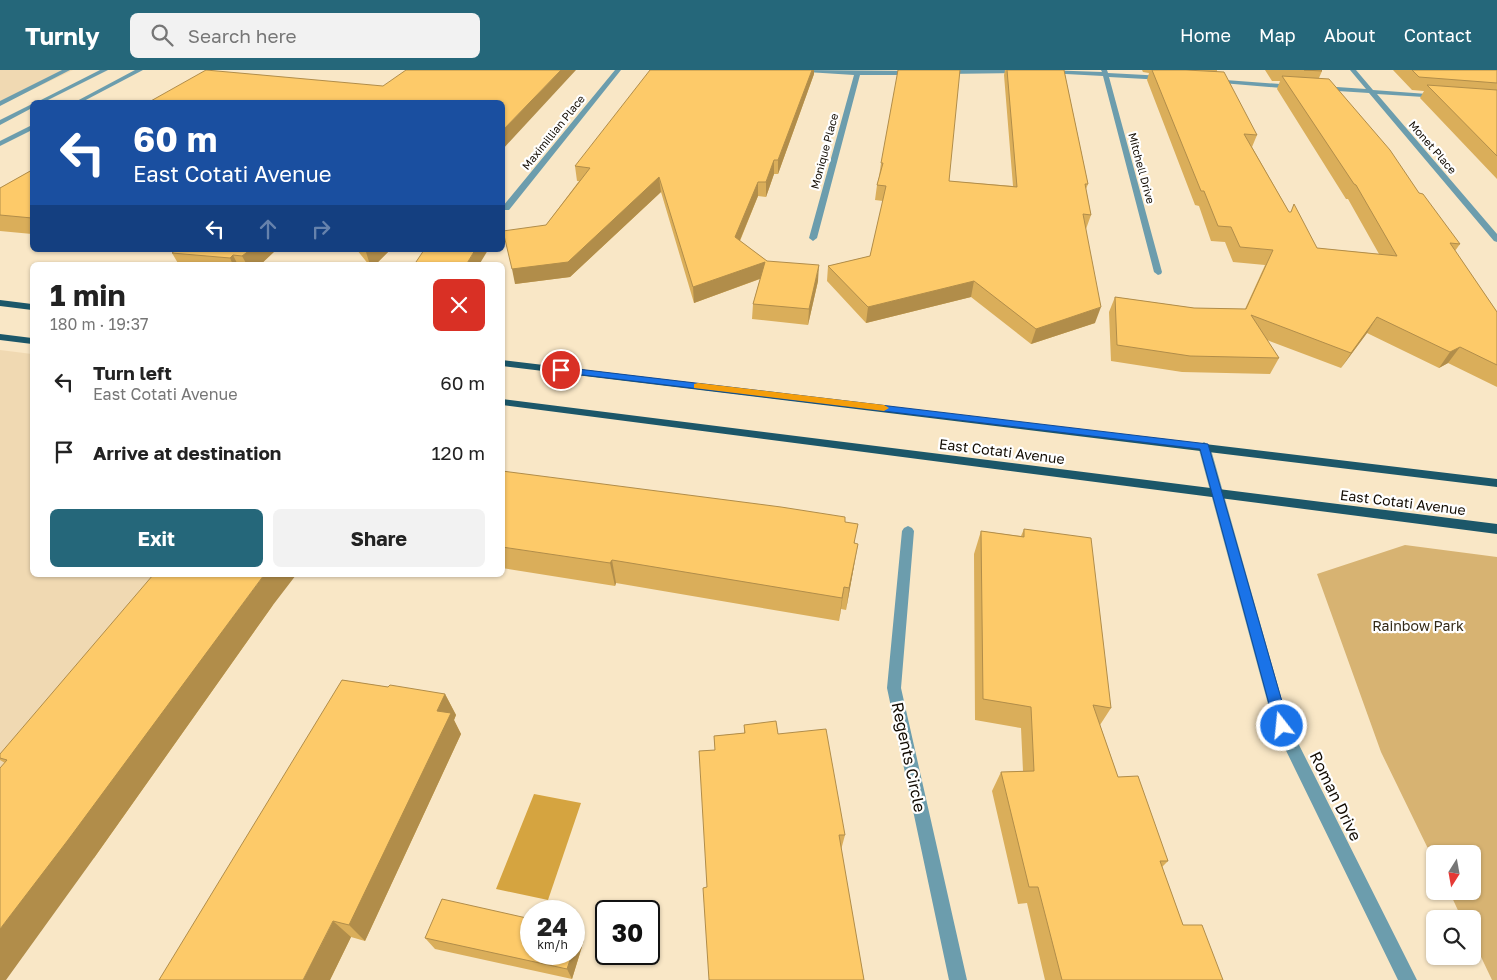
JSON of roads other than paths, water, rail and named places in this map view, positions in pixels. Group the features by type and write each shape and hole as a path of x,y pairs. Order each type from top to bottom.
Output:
{"main road":[{"path":"0,303 30,307"},
{"path":"0,337 30,341"},
{"name":"East Cotati Avenue","path":"505,363 1204,446 1497,483"},
{"name":"East Cotati Avenue","path":"505,402 1497,529"}],"street":[{"path":"0,104 67,70"},
{"path":"44,100 105,70"},
{"path":"82,100 140,70"},
{"name":"Maximillian Place","path":"506,208 618,70"},
{"path":"807,70 927,72"},
{"name":"Monet Place","path":"1352,70 1497,239"},
{"path":"937,72 1025,71"},
{"path":"1035,71 1104,72 1174,79"},
{"name":"Monique Place","path":"813,238 858,72"},
{"name":"Mitchell Drive","path":"1104,72 1158,272"},
{"path":"1204,81 1302,87"},
{"path":"1312,88 1449,97"},
{"path":"0,123 30,107"},
{"path":"0,144 30,127"},
{"name":"Roman Drive","path":"1204,446 1282,726 1408,980"},
{"name":"Regents Circle","path":"908,531 894,688 958,980"}],"park label":[{"name":"Rainbow Park","path":"1418,625"}]}
